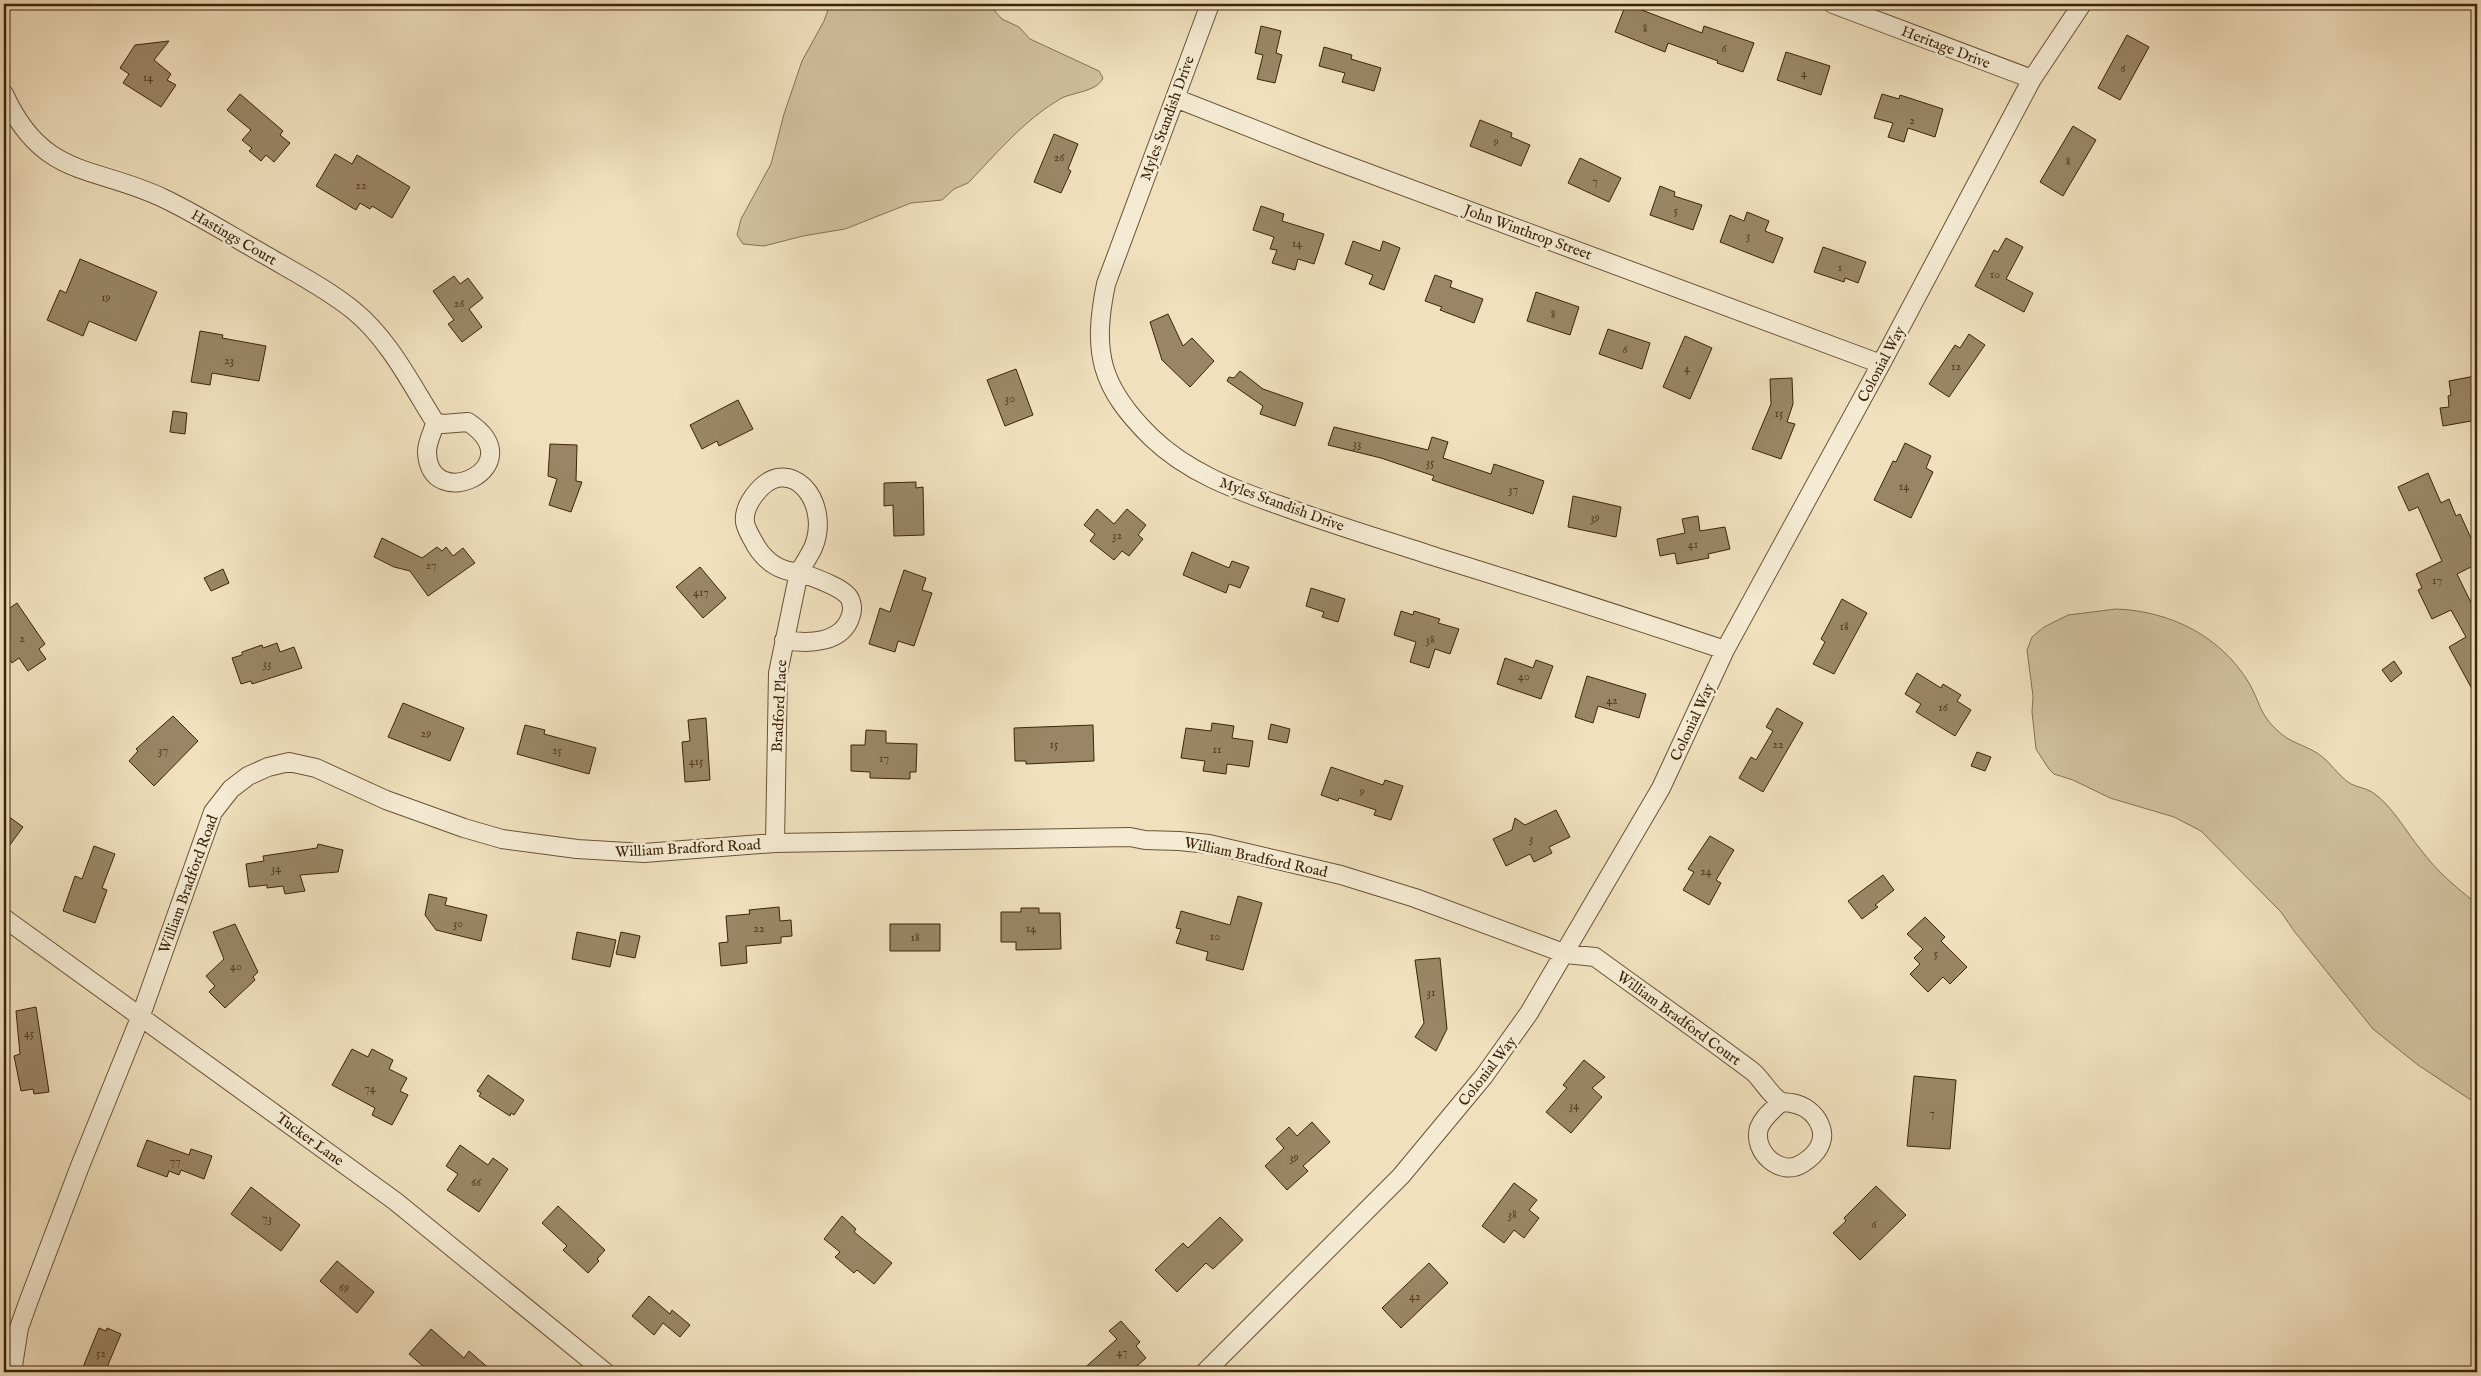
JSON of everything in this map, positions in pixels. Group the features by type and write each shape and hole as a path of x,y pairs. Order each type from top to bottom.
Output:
{"street":[{"name":"Myles Standish Drive","path":"1210,4 1106,284 1098,327 1100,355 1109,382 1124,406 1152,438 1184,463 1229,487 1317,519 1725,650"},
{"name":"Heritage Drive","path":"1833,4 2032,79"},
{"name":"Colonial Way","path":"1205,1372 1385,1194 1433,1140 1510,1043 1566,954 1661,788 1725,650 1881,364 2032,79 2082,4"},
{"name":"Hastings Court","path":"4,94 14,114 29,134 61,162 164,198 323,289 352,309 366,321 386,346 436,422"},
{"name":"John Winthrop Street","path":"1175,98 1317,154 1881,364"},
{"name":"Bradford Place","path":"775,843 777,682 784,640 800,572 813,548 818,518 809,492 799,484 786,479 774,479 758,490 749,503 745,516 747,529 760,551 771,563 785,571 800,572"},
{"path":"784,640 809,643 825,640 843,629 851,614 850,601 843,591 800,572"},
{"name":"William Bradford Road","path":"12,1372 19,1328 29,1300 80,1166 140,1018 212,812 239,782 257,771 278,764 289,762 316,768 405,808 502,839 576,849 644,853 775,843 1130,837 1209,844 1341,874 1415,898 1566,954"},
{"name":"Tucker Lane","path":"4,918 395,1201 605,1372"},
{"name":"William Bradford Court","path":"1566,954 1595,958 1754,1072 1780,1102"}],"shaded area":[{"path":"830,4 983,4 993,9 1002,19 1019,27 1030,39 1099,71 1103,78 1100,83 1090,89 1060,99 1047,107 1011,138 968,183 954,189 942,200 911,203 845,229 803,236 764,246 743,244 737,235 741,219 771,164 784,114 802,61 824,21"},
{"path":"2116,609 2156,615 2192,629 2209,639 2237,666 2249,683 2263,713 2282,735 2322,756 2351,784 2372,792 2379,797 2433,864 2475,902 2477,906 2477,1104 2418,1065 2373,1029 2294,931 2281,912 2201,831 2174,817 2110,798 2073,780 2054,774 2049,769 2036,749 2032,712 2033,696 2027,650 2032,637 2044,627 2068,615"}],"building":[{"path":"1626,4 1702,33 1704,26 1754,43 1743,72 1668,43 1665,52 1615,32"},
{"path":"1261,26 1281,31 1276,53 1282,55 1275,83 1257,79 1263,55 1255,53"},
{"path":"2127,35 2149,47 2120,100 2098,88"},
{"path":"169,41 154,60 171,74 167,80 176,85 161,107 123,83 129,74 120,68 135,45"},
{"path":"1324,47 1352,55 1351,59 1381,68 1374,91 1342,82 1345,73 1319,66"},
{"path":"1786,52 1830,66 1821,95 1777,80"},
{"path":"240,94 283,131 280,135 290,143 274,162 266,155 261,161 249,151 252,148 242,140 251,130 227,110"},
{"path":"1882,94 1899,99 1900,95 1943,109 1935,137 1908,128 1904,142 1888,137 1893,123 1874,118"},
{"path":"1480,120 1512,133 1511,137 1530,145 1521,166 1470,146"},
{"path":"2073,126 2096,140 2063,196 2040,182"},
{"path":"1054,134 1078,144 1068,169 1071,171 1061,193 1034,182"},
{"path":"335,154 352,164 357,155 410,187 392,218 372,206 370,209 360,203 356,210 316,186"},
{"path":"1580,158 1621,178 1609,202 1568,183"},
{"path":"1660,186 1675,192 1674,196 1702,205 1693,230 1650,215"},
{"path":"1261,206 1284,214 1282,221 1324,234 1314,264 1298,259 1295,270 1272,263 1277,250 1270,249 1274,237 1253,230"},
{"path":"1747,212 1769,221 1765,231 1783,238 1773,263 1720,242 1730,215 1744,221"},
{"path":"2006,238 2023,247 2006,279 2033,293 2024,312 1975,286 1994,250 1998,252"},
{"path":"1353,241 1380,251 1383,241 1400,248 1384,290 1369,284 1373,275 1345,264"},
{"path":"1823,247 1866,262 1858,283 1845,278 1844,282 1814,272"},
{"path":"80,259 157,292 136,341 89,321 83,336 47,320 60,290 66,293"},
{"path":"1435,275 1452,281 1450,287 1483,299 1474,323 1440,310 1442,307 1425,301"},
{"path":"454,276 460,284 468,278 483,298 469,309 482,327 462,342 448,324 454,320 433,291"},
{"path":"1536,292 1579,307 1570,335 1527,321"},
{"path":"1168,314 1183,346 1192,338 1214,361 1190,387 1162,360 1150,322"},
{"path":"1608,329 1650,343 1642,369 1599,354"},
{"path":"200,331 223,335 222,338 266,346 259,381 212,373 210,385 191,382"},
{"path":"1969,334 1985,345 1949,397 1929,384 1955,345 1960,348"},
{"path":"1685,336 1712,348 1690,399 1663,387"},
{"path":"1016,369 1033,415 1005,426 987,380"},
{"path":"1240,371 1263,389 1303,403 1295,426 1260,414 1263,406 1227,381 1229,377 1234,378"},
{"path":"2475,376 2477,420 2443,426 2440,408 2449,407 2448,396 2451,395 2449,381"},
{"path":"1792,378 1793,404 1787,422 1795,424 1781,459 1752,449 1771,404 1770,379"},
{"path":"738,400 753,429 719,446 717,441 702,449 690,425"},
{"path":"173,411 187,413 185,434 170,432"},
{"path":"1334,427 1428,450 1432,437 1448,442 1443,458 1491,474 1494,464 1544,481 1533,514 1432,480 1434,476 1381,458 1328,445"},
{"path":"1905,443 1931,456 1926,468 1933,472 1911,518 1874,500 1893,461 1896,462"},
{"path":"550,444 577,445 576,481 582,482 571,512 549,505 557,479 548,476"},
{"path":"2428,473 2441,503 2449,499 2456,516 2460,514 2477,551 2477,564 2457,574 2477,615 2477,698 2449,647 2466,637 2451,610 2432,619 2418,590 2422,588 2416,574 2442,561 2418,507 2409,511 2398,487"},
{"path":"916,482 916,488 923,487 924,535 894,536 893,505 884,506 884,483"},
{"path":"1573,496 1621,507 1616,537 1568,527"},
{"path":"1097,509 1114,524 1127,509 1146,525 1138,535 1143,539 1129,556 1122,551 1114,560 1090,541 1095,534 1084,525"},
{"path":"1698,516 1700,531 1725,527 1730,549 1708,554 1709,558 1677,564 1675,553 1660,556 1657,539 1685,533 1682,519"},
{"path":"382,538 422,558 437,547 442,551 446,547 453,556 463,548 475,563 428,596 410,571 394,567 374,557"},
{"path":"1192,552 1229,568 1232,561 1249,567 1240,588 1229,584 1226,593 1183,575"},
{"path":"700,567 726,598 703,618 676,587"},
{"path":"223,569 229,583 211,591 204,578"},
{"path":"904,570 926,578 922,590 932,593 914,646 898,641 895,652 869,644 880,608 890,612"},
{"path":"1311,588 1345,599 1338,622 1322,617 1324,612 1306,606"},
{"path":"1842,599 1867,613 1834,674 1813,664 1825,642 1821,639"},
{"path":"17,603 45,644 39,649 46,659 28,671 19,658 12,663 4,652 4,612"},
{"path":"1401,611 1413,615 1414,611 1440,619 1438,623 1459,629 1450,654 1435,649 1429,668 1410,662 1416,642 1394,635"},
{"path":"277,643 280,652 294,647 302,668 252,684 251,681 241,684 232,658 242,655 242,652 262,645 263,648"},
{"path":"1505,658 1533,668 1536,660 1553,666 1541,699 1497,684"},
{"path":"2394,661 2402,673 2391,682 2382,670"},
{"path":"1917,673 1941,688 1943,684 1961,695 1957,701 1971,710 1955,736 1916,712 1921,704 1905,694"},
{"path":"1587,676 1646,694 1639,718 1598,706 1593,723 1575,717"},
{"path":"403,703 464,728 450,761 388,737"},
{"path":"1777,708 1803,723 1763,792 1739,778 1751,757 1756,760 1773,731 1766,727"},
{"path":"173,716 198,741 154,786 129,761 138,751 136,749"},
{"path":"706,718 710,780 685,782 682,742 690,741 688,720"},
{"path":"1212,723 1234,726 1232,738 1253,741 1249,767 1227,764 1226,774 1203,771 1205,761 1181,758 1186,728 1211,731"},
{"path":"1271,724 1290,729 1287,743 1268,739"},
{"path":"525,725 545,730 544,734 596,748 589,774 517,754"},
{"path":"1093,725 1094,761 1026,764 1026,761 1015,761 1014,728"},
{"path":"866,730 886,731 886,743 917,744 916,772 910,772 910,779 870,778 870,772 851,771 851,745 865,745"},
{"path":"1977,752 1991,757 1985,771 1971,766"},
{"path":"1331,767 1383,785 1385,780 1403,786 1391,820 1374,815 1376,810 1339,798 1338,801 1321,795"},
{"path":"1556,810 1570,837 1549,847 1552,853 1534,862 1530,854 1506,866 1493,839 1512,830 1515,818 1525,825"},
{"path":"4,813 23,827 4,853"},
{"path":"1710,836 1734,850 1716,880 1721,883 1709,905 1683,890 1694,872 1688,869"},
{"path":"318,844 343,850 338,872 300,875 305,891 285,894 283,886 267,888 267,885 249,887 246,864 264,861 263,856 317,848"},
{"path":"94,846 115,854 102,888 107,890 95,923 63,911 75,876 82,879"},
{"path":"1883,875 1894,890 1875,905 1878,907 1862,919 1848,901"},
{"path":"429,894 447,898 445,905 487,915 481,941 436,930 425,915"},
{"path":"1238,896 1262,903 1243,970 1206,960 1208,952 1176,943 1181,929 1176,928 1181,911 1230,925"},
{"path":"779,907 780,921 791,920 792,936 781,937 781,943 746,946 747,963 721,966 719,943 728,942 726,916 750,914 749,910"},
{"path":"1021,908 1039,908 1039,913 1060,913 1061,949 1016,950 1016,942 1001,942 1001,912 1021,912"},
{"path":"1925,917 1945,937 1941,941 1967,967 1950,984 1943,977 1928,992 1910,974 1920,964 1914,958 1923,949 1907,934"},
{"path":"235,924 258,972 253,977 255,980 225,1008 209,992 215,986 206,976 224,959 213,932"},
{"path":"890,924 940,924 940,951 890,951"},
{"path":"577,932 616,940 610,967 572,959"},
{"path":"621,932 640,936 635,958 616,954"},
{"path":"1440,958 1447,1029 1436,1051 1415,1037 1424,1023 1415,960"},
{"path":"36,1007 49,1092 34,1094 33,1089 21,1091 14,1056 20,1054 16,1011"},
{"path":"352,1049 368,1057 372,1049 393,1060 389,1069 407,1078 400,1091 408,1095 392,1125 372,1115 375,1108 332,1085"},
{"path":"1584,1060 1605,1077 1592,1088 1602,1097 1571,1133 1546,1112 1567,1088 1563,1085"},
{"path":"488,1075 524,1100 514,1115 511,1113 510,1116 479,1096 481,1093 477,1091"},
{"path":"1914,1076 1956,1080 1950,1149 1907,1146"},
{"path":"1312,1122 1330,1142 1303,1166 1308,1171 1287,1190 1265,1166 1284,1148 1276,1139 1289,1127 1297,1136"},
{"path":"147,1140 189,1155 191,1149 212,1156 204,1179 181,1170 179,1175 169,1171 167,1177 137,1166"},
{"path":"460,1145 488,1165 493,1158 508,1169 479,1212 447,1190 458,1174 446,1166"},
{"path":"1514,1183 1537,1200 1529,1210 1539,1218 1524,1238 1514,1230 1504,1243 1482,1226"},
{"path":"1876,1186 1906,1215 1860,1260 1833,1233 1846,1221 1844,1218"},
{"path":"251,1187 300,1225 281,1251 231,1214"},
{"path":"558,1206 605,1250 597,1259 599,1261 588,1273 563,1250 567,1246 542,1223"},
{"path":"842,1216 856,1229 854,1232 892,1263 874,1284 857,1270 854,1273 835,1257 840,1252 824,1239"},
{"path":"1220,1217 1243,1240 1213,1269 1206,1263 1177,1292 1155,1270 1183,1243 1188,1248"},
{"path":"337,1261 374,1292 357,1313 320,1281"},
{"path":"1429,1263 1448,1283 1401,1328 1382,1308"},
{"path":"649,1296 670,1314 672,1310 690,1325 680,1337 663,1323 654,1335 632,1316"},
{"path":"1121,1321 1140,1342 1136,1346 1146,1358 1130,1372 1080,1372 1117,1339 1109,1331"},
{"path":"99,1328 106,1331 107,1328 121,1334 105,1372 81,1372"},
{"path":"431,1329 464,1358 469,1351 493,1372 430,1372 409,1354"}]}
